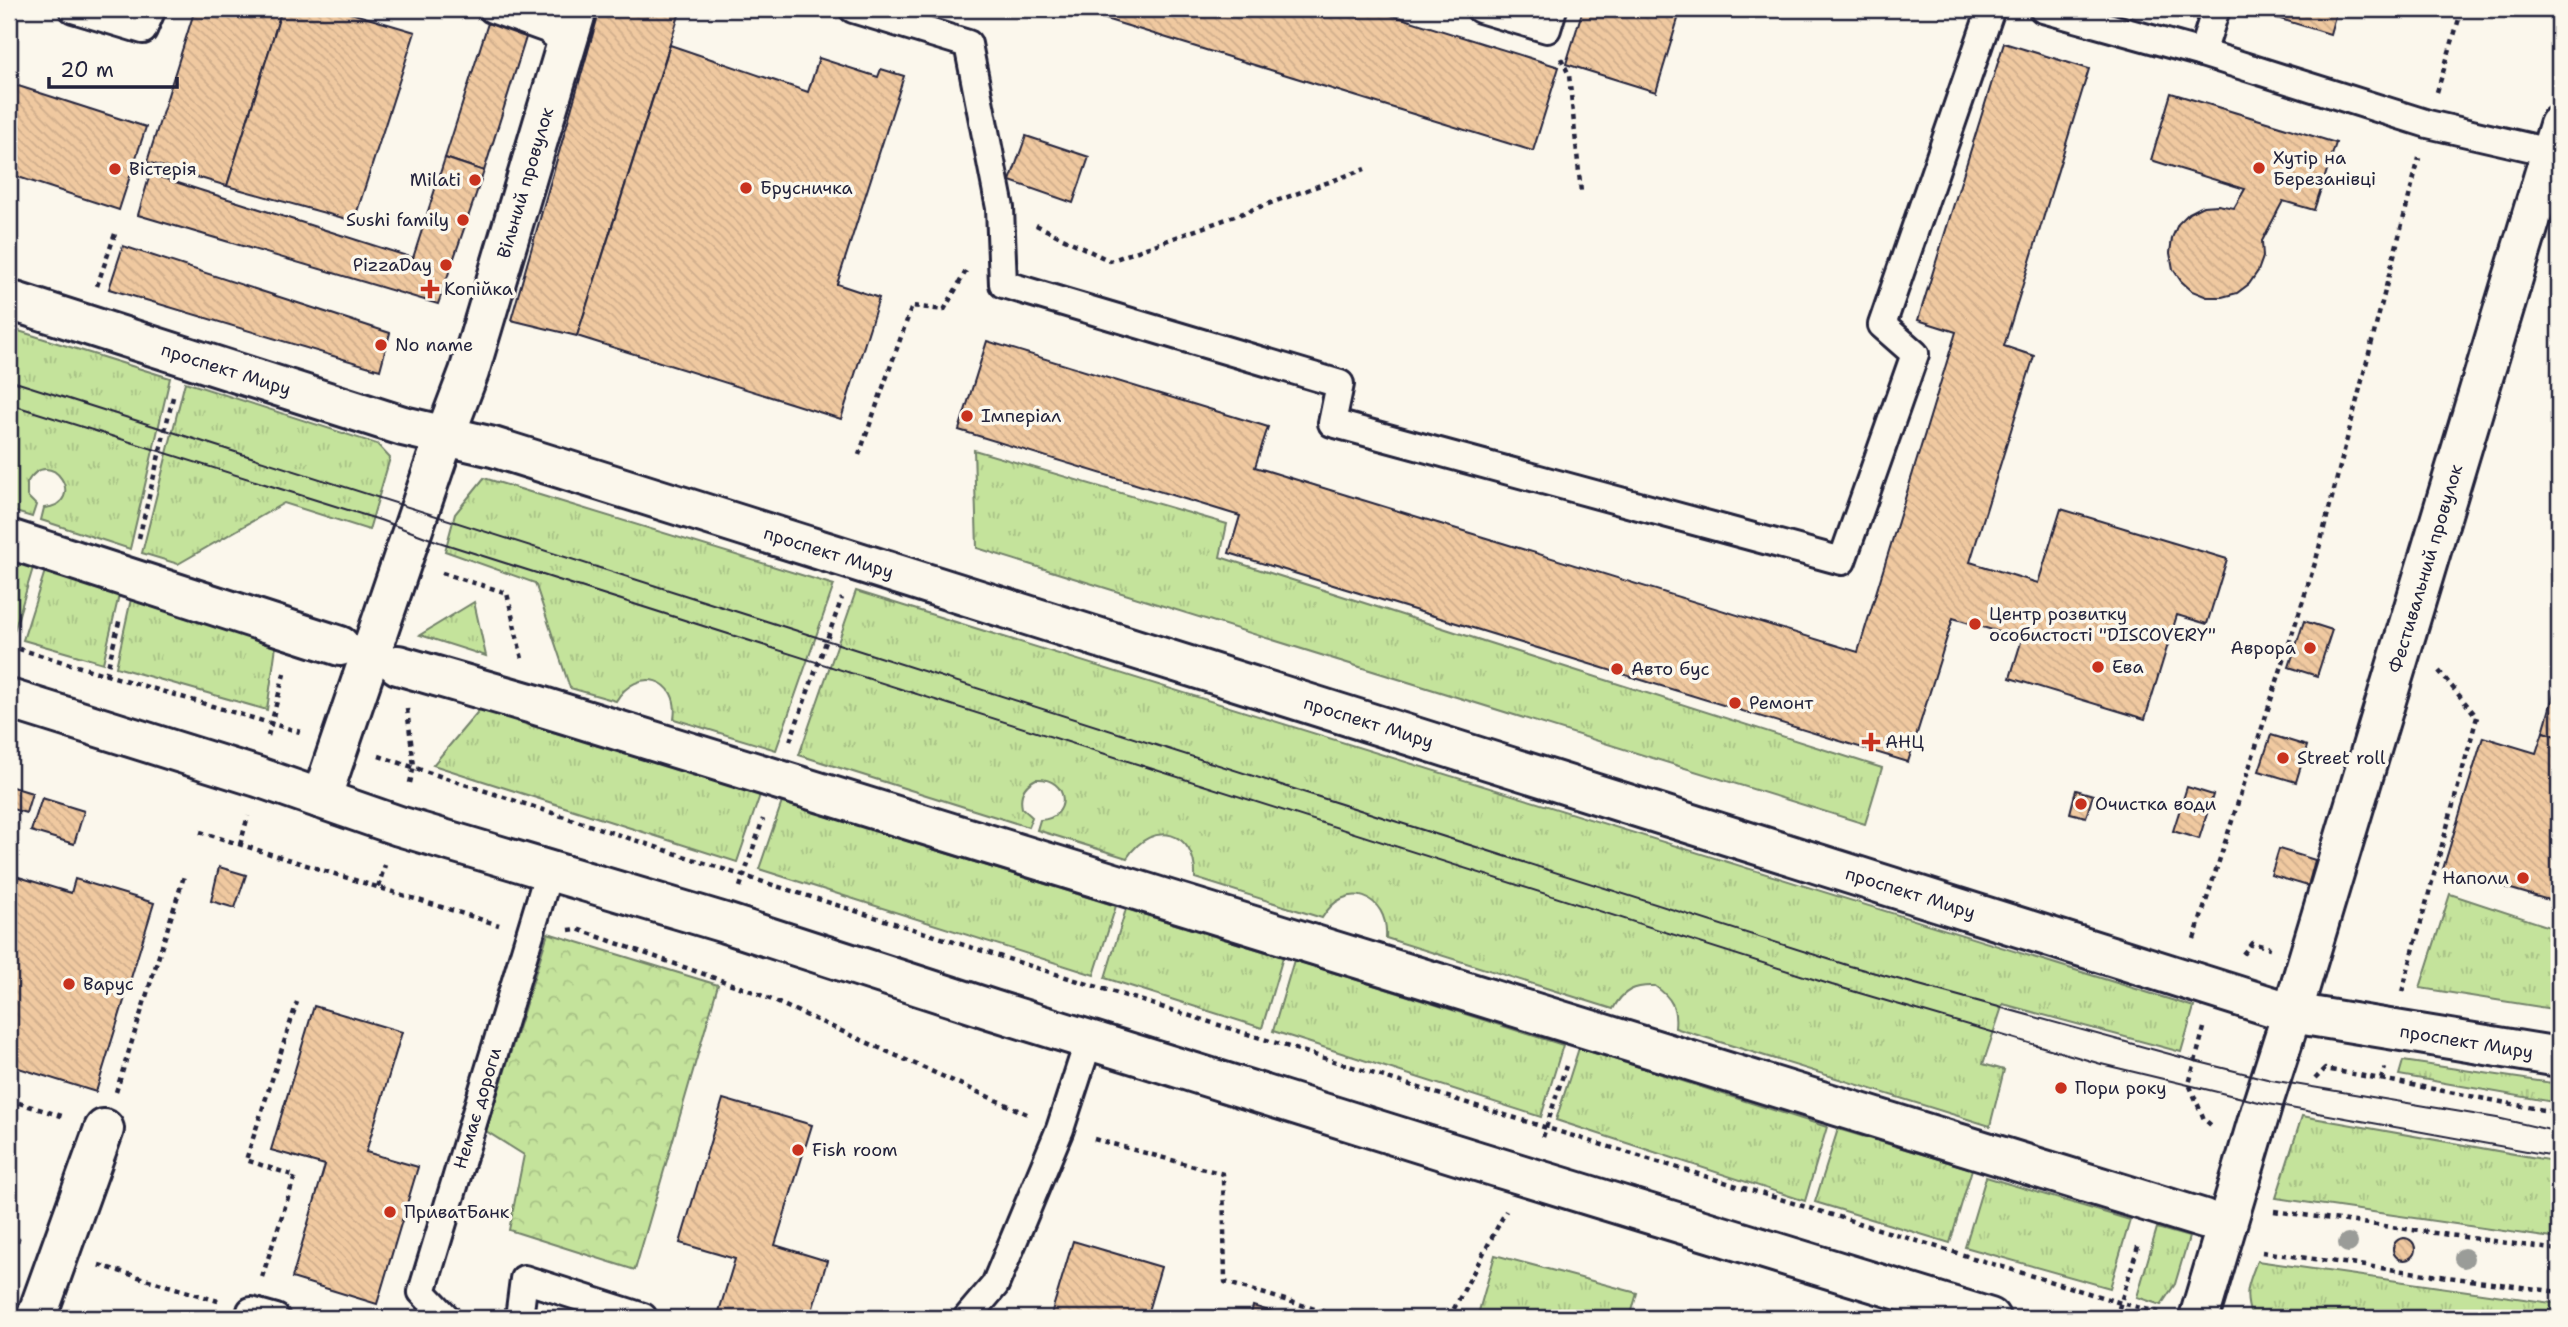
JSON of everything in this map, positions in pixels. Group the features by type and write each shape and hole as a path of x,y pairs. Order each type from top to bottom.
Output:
{"street":[{"name":"Вільний провулок","path":"444,438 470,372 572,26"},
{"name":"Фестивальний провулок","path":"2292,1013 2555,138"},
{"name":"проспект Миру","path":"9,300 444,438 506,451 2292,1013 2559,1057"},
{"path":"321,799 444,438"},
{"path":"9,539 340,646"},
{"path":"400,666 533,704 1578,1024 2204,1219"},
{"path":"9,699 399,826 725,923 1089,1040 1990,1318"},
{"path":"2184,1317 2292,1013"},
{"path":"36,1318 104,1129"}],"lane":[{"path":"74,9 143,30 152,9"},
{"path":"492,9 547,29 572,26"},
{"path":"853,9 968,44 1000,208 1003,284 1340,384 1332,423 1842,561 1915,354 1882,325 1991,9"},
{"path":"1480,9 1550,19"},
{"path":"2043,9 2202,53 2428,124 2555,138"},
{"path":"2202,53 2216,9"},
{"name":"Немає дороги","path":"447,1318 422,1292 549,871"},
{"path":"967,1318 995,1285 1060,1129 1089,1040"},
{"path":"519,1318 524,1279 643,1317"}],"path":[{"path":"2193,942 2316,560 2428,124 2462,9"},
{"path":"1550,19 1569,75 1581,192"},
{"path":"1000,208 1110,261 1364,169"},
{"path":"93,295 116,230"},
{"path":"859,456 912,306 944,310 969,265"},
{"path":"106,675 183,356"},
{"path":"431,570 507,593 533,704"},
{"path":"9,646 414,766 757,880 1547,1128 2121,1303 2184,1317"},
{"path":"377,887 399,826 414,766 400,666"},
{"path":"2381,1079 2397,1031 2399,1002 2477,717 2436,667"},
{"path":"200,832 529,934 577,929 754,992 1060,1129 1223,1174 1225,1282 1345,1318"},
{"path":"9,1100 104,1129 185,873"},
{"path":"2215,1128 2204,1119 2189,1084 2215,989 2252,943"},
{"path":"262,1306 295,1176 246,1160 298,1002"},
{"path":"1449,1318 1547,1128 1578,1024"},
{"path":"2306,1087 2325,1069 2559,1113"},
{"path":"2116,1318 2151,1202"},
{"path":"2268,1203 2270,1210 2559,1250"},
{"path":"2262,1244 2260,1251 2559,1292"},
{"path":"96,1265 225,1304"}],"green space":[{"path":"9,328 170,378 130,549 41,520 44,508 57,504 64,497 65,488 55,472 46,469 36,472 27,483 27,496 36,505 32,517 9,510"},
{"path":"185,382 377,444 390,458 369,530 284,503 178,564 142,553"},
{"path":"974,450 1227,524 1220,557 1882,768 1865,824 977,548"},
{"path":"484,478 834,585 776,750 674,719 671,694 656,681 635,683 616,701 570,688 535,583 445,551 455,514"},
{"path":"9,560 33,568 12,638 9,637"},
{"path":"45,571 119,595 103,663 23,640"},
{"path":"856,591 2194,1007 2181,1052 2003,1004 1983,1064 2004,1070 1990,1126 1675,1028 1672,1004 1655,986 1630,990 1613,1009 1386,938 1385,923 1380,911 1373,902 1364,897 1342,898 1331,906 1322,918 1195,878 1194,862 1189,849 1172,835 1160,834 1149,838 1137,845 1127,858 1037,830 1040,820 1058,813 1062,806 1061,791 1047,780 1036,779 1023,790 1022,808 1032,817 1028,827 799,755"},
{"path":"131,599 276,646 267,710 116,667"},
{"path":"474,602 486,656 420,635"},
{"path":"481,708 760,795 737,862 433,765"},
{"path":"782,802 1116,906 1094,975 759,869"},
{"path":"2450,894 2559,930 2559,1010 2420,988"},
{"path":"1126,909 1283,957 1262,1028 1105,978"},
{"path":"548,933 718,985 635,1270 509,1230 524,1155 486,1131"},
{"path":"1294,960 1563,1045 1541,1117 1273,1031"},
{"path":"1579,1048 1827,1127 1805,1201 1556,1120"},
{"path":"2403,1061 2559,1084 2559,1103 2399,1075"},
{"path":"2302,1116 2559,1162 2559,1239 2276,1198"},
{"path":"1838,1129 1972,1169 1950,1243 1815,1202"},
{"path":"1986,1177 2130,1220 2110,1288 1965,1247"},
{"path":"2157,1228 2189,1237 2175,1284 2161,1305 2137,1297"},
{"path":"1495,1255 1637,1293 1630,1318 1477,1318"},
{"path":"2257,1261 2559,1304 2559,1318 2252,1318 2248,1289"}],"building":[{"path":"195,9 282,9 227,186 147,162"},
{"path":"282,9 337,9 415,32 354,221 227,186"},
{"path":"600,9 681,9 577,336 511,320"},
{"path":"1073,9 1372,9 1559,67 1533,151"},
{"path":"1583,9 1681,9 1656,92 1566,64"},
{"path":"2258,9 2337,9 2330,34 2257,12"},
{"path":"489,20 528,31 484,171 445,158"},
{"path":"2004,43 2089,69 2004,346 2034,356 1970,562 2038,583 2061,509 2227,559 2207,624 2177,615 2145,719 2010,678 2022,639 1953,618 1908,762 1229,553 1240,516 959,430 987,341 1268,427 1255,467 1858,652 1956,332 1918,320"},
{"name":"Брусничка","path":"670,45 808,92 819,58 878,77 881,69 904,76 837,284 879,298 841,419 577,336"},
{"path":"9,83 146,127 119,210 9,174"},
{"path":"2171,93 2336,143 2314,210 2283,201 2262,241 2263,257 2258,271 2249,284 2237,293 2207,297 2192,291 2173,269 2170,253 2178,224 2189,213 2203,206 2234,208 2245,189 2151,160"},
{"path":"1026,136 1089,157 1073,203 1010,181"},
{"path":"445,158 484,171 438,304 138,215 150,174 413,258"},
{"path":"123,246 390,333 380,370 109,289"},
{"name":"Аврора","path":"2304,621 2332,630 2317,676 2289,667"},
{"path":"2559,676 2559,737 2543,732"},
{"path":"2543,732 2559,737 2559,903 2443,869 2483,737 2536,753"},
{"name":"Street roll","path":"2271,735 2307,746 2296,782 2259,771"},
{"path":"9,786 32,793 26,813 9,808"},
{"path":"2187,787 2213,795 2199,839 2173,831"},
{"name":"Очистка води","path":"2076,790 2093,795 2086,817 2070,813"},
{"path":"42,798 84,811 74,844 31,831"},
{"path":"2279,849 2315,860 2308,886 2271,875"},
{"path":"219,867 246,875 235,908 211,901"},
{"name":"Варус","path":"9,874 71,893 75,879 154,903 96,1092 9,1065"},
{"path":"314,1006 402,1032 366,1152 418,1167 377,1304 292,1278 325,1165 271,1150"},
{"path":"723,1099 812,1125 775,1245 827,1261 810,1318 717,1318 735,1259 680,1243"},
{"path":"2404,1238 2412,1241 2415,1249 2412,1257 2404,1260 2396,1257 2393,1249 2396,1241"},
{"path":"1073,1241 1161,1267 1146,1318 1050,1318"},
{"path":"1253,1306 1291,1318 1250,1318"}],"tram line":[{"path":"9,380 1850,966 2271,1080 2497,1118 2559,1132"},
{"path":"9,404 380,520 439,542 1832,985 2101,1064 2263,1103 2559,1157"}],"place":[{"name":"Хутір на Березанівці","path":"2259,168"},
{"name":"Вістерія","path":"115,169"},
{"name":"Milati","path":"475,180"},
{"name":"Брусничка","path":"746,188"},
{"name":"Sushi family","path":"463,220"},
{"name":"PizzaDay","path":"446,265"},
{"name":"Копійка","path":"430,289"},
{"name":"No name","path":"381,345"},
{"name":"Імперіал","path":"967,416"},
{"name":"Центр розвитку особистості \"DISCOVERY\"","path":"1975,624"},
{"name":"Аврора","path":"2310,648"},
{"name":"Ева","path":"2098,667"},
{"name":"Авто бус","path":"1617,669"},
{"name":"Ремонт","path":"1735,703"},
{"name":"АНЦ","path":"1871,742"},
{"name":"Street roll","path":"2283,758"},
{"name":"Очистка води","path":"2081,804"},
{"name":"Наполи","path":"2523,878"},
{"name":"Варус","path":"69,984"},
{"name":"Пори року","path":"2061,1088"},
{"name":"Fish room","path":"798,1150"},
{"name":"ПриватБанк","path":"390,1212"}]}
